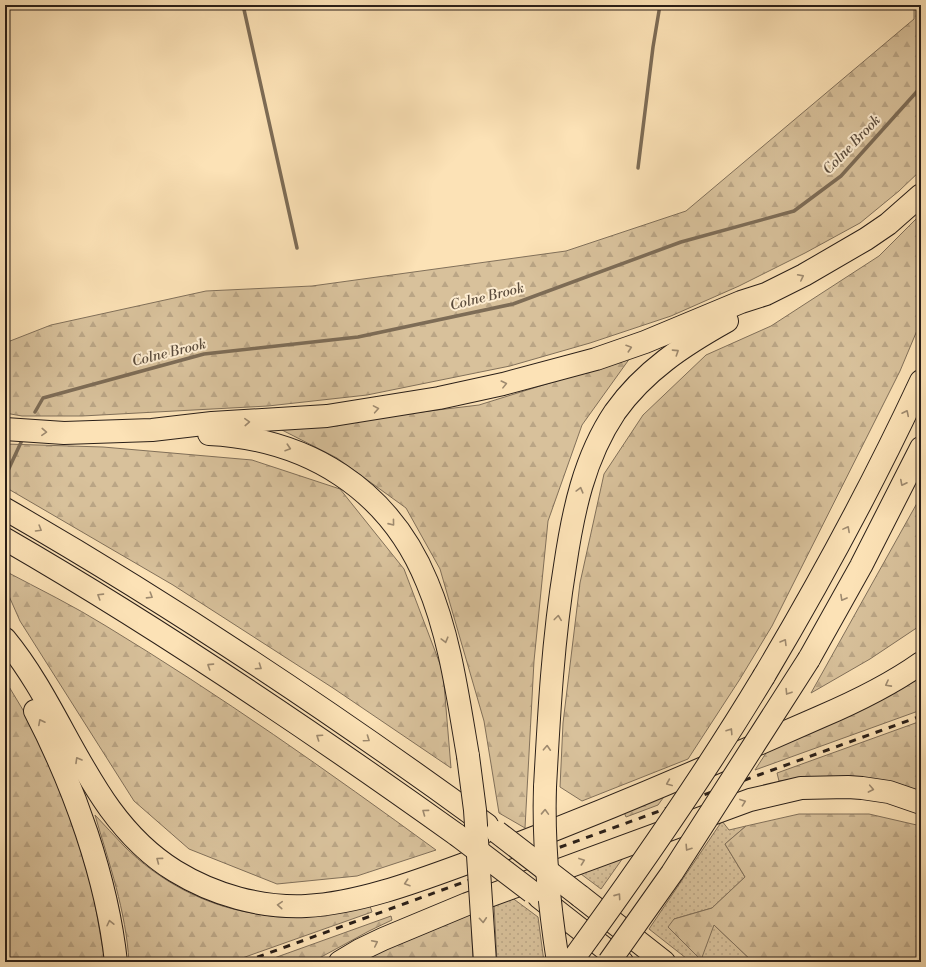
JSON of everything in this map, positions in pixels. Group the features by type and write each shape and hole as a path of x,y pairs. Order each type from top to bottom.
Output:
{"highway":[{"path":"5,429 64,433 152,430 212,423 327,416 471,392 610,354 645,342 741,302 766,294 804,275 861,243 888,224 921,195"},
{"path":"558,962 546,856 544,820 545,787 553,669 562,584 582,481 593,451 606,426 628,395 656,367 689,344 743,312 766,294"},
{"path":"571,962 614,903 684,800 764,676 811,596 838,546 921,381"},
{"path":"152,430 228,436 254,440 286,447 314,458 359,488 374,502 392,522 409,547 422,569 432,594 453,670 468,756 475,810 485,962"},
{"path":"609,962 680,860 809,659 861,566 921,448"},
{"path":"5,509 109,570 228,646 361,735 497,832 664,962"},
{"path":"5,539 230,678 345,756 457,835 622,962"},
{"path":"5,639 27,669 92,783 113,814 137,842 163,863 187,878 206,886 240,899 267,904 293,906 308,906 337,902 381,892 444,871 556,830 835,711 896,679 921,663"},
{"path":"5,656 42,724 58,758 78,809 93,853 102,888 116,962"},
{"path":"340,962 383,939 466,904 750,800 801,788 848,786 889,792 921,803"}],"green space":[{"path":"914,5 921,5 921,170 899,191 860,223 805,253 739,286 671,316 590,343 510,366 367,395 268,406 82,416 22,416 5,413 5,343 51,325 206,291 312,286 566,251 686,211 914,19"},
{"path":"921,214 921,321 900,371 772,626 740,679 688,759 582,801 560,787 563,723 580,583 604,474 643,415 706,355 771,326 879,256"},
{"path":"630,358 582,425 548,521 534,661 525,828 499,813 484,721 440,569 406,508 337,458 280,429 479,405"},
{"path":"5,444 103,447 252,460 340,489 404,569 443,672 451,768 333,688 173,585 5,487"},
{"path":"921,496 921,625 870,659 811,693"},
{"path":"5,571 94,619 191,679 315,763 436,850 357,876 277,884 189,849 134,801 20,621 5,587"},
{"path":"921,676 921,710 755,770 768,750"},
{"path":"5,680 26,715 49,764 72,821 93,892 105,962 5,962"},
{"path":"921,721 921,792 875,780 850,777 820,777 779,781 777,773"},
{"path":"666,794 658,805 626,817 624,812"},
{"path":"799,814 869,814 921,826 921,962 753,962 714,925 701,960 668,927 674,919 712,908 745,877 725,844 746,826"},
{"path":"95,815 124,846 152,870 183,890 217,904 252,913 282,917 312,915 370,906 372,912 231,962 129,962 121,906"},
{"path":"722,821 729,830 746,826 725,844 745,877 712,908 674,919 714,925 753,962 691,962 649,929"},
{"path":"625,855 601,889 577,871"},
{"path":"511,897 538,917 544,962 497,962 494,904"},
{"path":"471,912 473,962 362,962 392,945"},
{"path":"391,916 392,920 312,962 263,962"}],"waterway":[{"path":"243,5 297,248"},
{"path":"638,168 653,47 660,5"},
{"name":"Colne Brook","path":"35,412 43,398 204,354 358,337 513,304 681,242 794,211 841,176 921,87"},
{"name":"Colne Brook","path":"5,477 23,438"}],"railway":[{"path":"244,962 921,716"}]}
